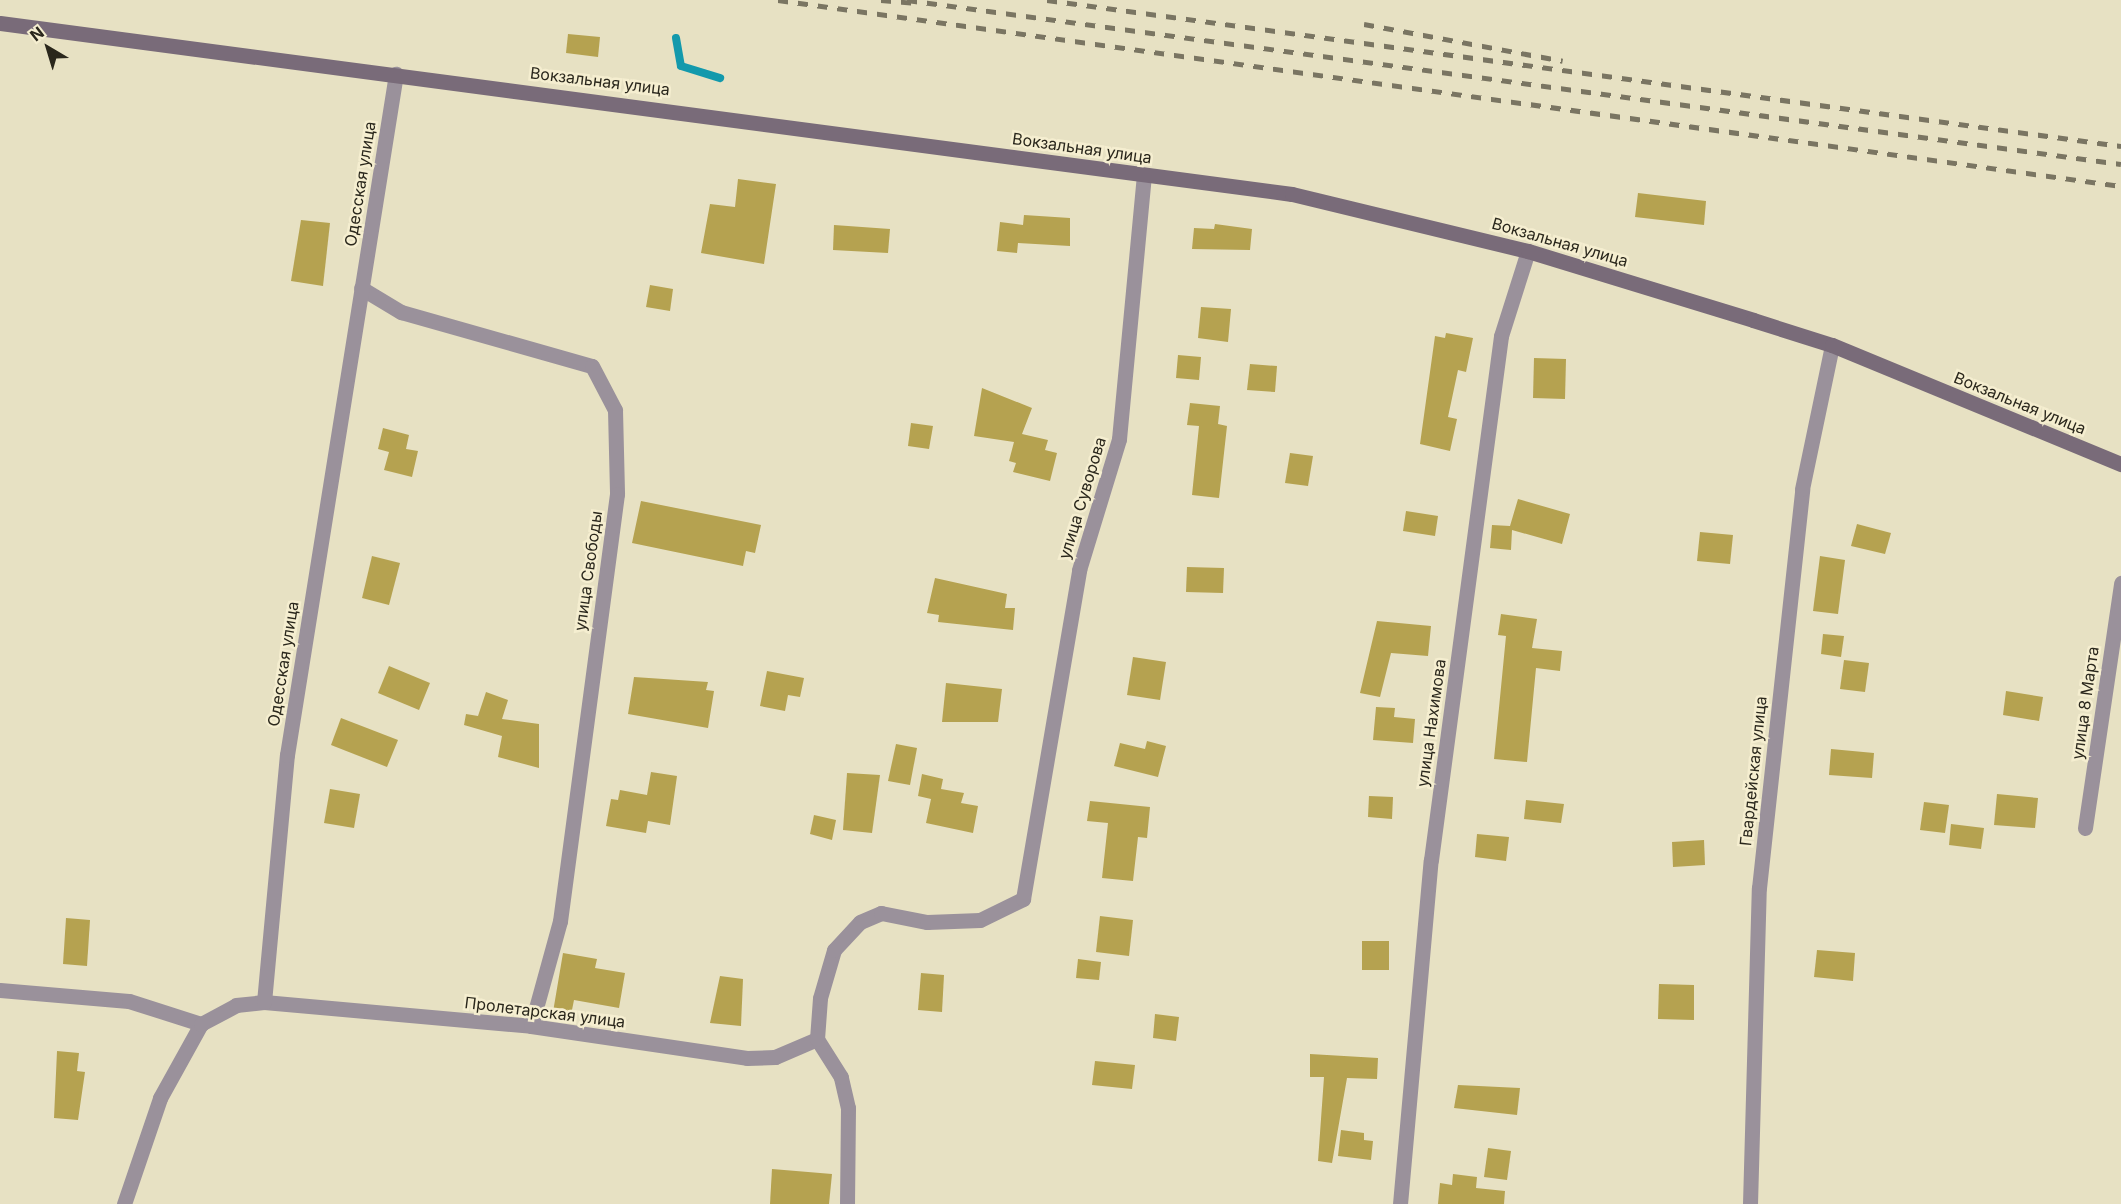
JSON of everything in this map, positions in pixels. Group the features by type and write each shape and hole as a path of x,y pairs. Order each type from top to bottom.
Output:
{"main road":[{"name":"Вокзальная улица","path":"0,23 1292,194 1528,251 1832,345 2121,464"}],"street":[{"name":"Одесская улица","path":"264,1002 287,754 396,74"},
{"name":"улица Суворова","path":"817,1039 820,998 834,950 860,922 881,913 927,922 980,920 1023,899 1078,570 1119,439 1144,176"},
{"name":"улица Нахимова","path":"1400,1204 1443,767 1501,336 1528,251"},
{"name":"улица Свободы","path":"361,288 401,312 592,366 615,410 617,494 560,921 531,1026"},
{"name":"Гвардейская улица","path":"1750,1204 1759,888 1802,489 1832,345"},
{"name":"улица 8 Марта","path":"2085,828 2121,583"},
{"path":"0,990 129,1001 201,1024"},
{"path":"124,1204 160,1098 201,1024 236,1005 264,1002"},
{"name":"Пролетарская улица","path":"264,1002 531,1026 747,1058 775,1057 817,1039"},
{"path":"817,1039 841,1077 848,1108 847,1204"}],"building":[{"path":"568,34 600,37 598,57 566,53"},
{"path":"738,179 776,184 764,264 701,253 710,204 735,207"},
{"path":"1638,193 1706,201 1704,225 1635,217"},
{"path":"1024,215 1070,218 1070,246 1018,243 1017,253 997,251 1000,222 1023,225"},
{"path":"301,220 330,223 323,286 291,281"},
{"path":"1215,224 1252,229 1250,250 1192,249 1194,228 1214,229"},
{"path":"834,225 890,229 888,253 833,250"},
{"path":"650,285 673,289 670,311 646,307"},
{"path":"1201,307 1231,309 1228,342 1198,338"},
{"path":"1446,333 1473,338 1466,372 1458,370 1448,417 1457,419 1450,451 1420,444 1435,336 1445,338"},
{"path":"1178,355 1201,357 1199,380 1176,378"},
{"path":"1534,358 1566,359 1565,399 1533,398"},
{"path":"1250,364 1277,366 1275,392 1247,390"},
{"path":"982,388 1032,408 1022,434 1048,440 1045,450 1057,453 1050,481 1013,472 1016,463 1009,461 1014,442 974,436"},
{"path":"1190,403 1220,406 1218,424 1227,426 1219,498 1192,495 1199,426 1187,425"},
{"path":"911,423 933,426 929,449 908,446"},
{"path":"383,428 409,435 406,449 418,451 412,477 384,470 389,452 378,449"},
{"path":"1290,453 1313,456 1308,486 1285,483"},
{"path":"1518,499 1570,514 1562,544 1512,530 1511,550 1490,548 1492,525 1510,526"},
{"path":"641,501 761,525 755,553 746,551 743,566 632,543"},
{"path":"1406,511 1438,516 1435,536 1403,531"},
{"path":"1857,524 1891,533 1885,554 1851,546"},
{"path":"1700,532 1733,535 1730,564 1697,561"},
{"path":"372,556 400,563 389,605 362,598"},
{"path":"1820,556 1845,560 1838,614 1813,611"},
{"path":"1187,567 1224,568 1223,593 1186,592"},
{"path":"935,578 1007,594 1005,608 1015,608 1013,630 938,622 939,615 927,613"},
{"path":"1501,614 1537,619 1532,648 1562,651 1560,671 1536,668 1527,762 1494,759 1506,636 1498,635"},
{"path":"1377,621 1431,626 1428,656 1391,653 1380,697 1360,693"},
{"path":"1823,634 1844,636 1841,657 1821,654"},
{"path":"1133,657 1166,662 1160,700 1127,695"},
{"path":"1844,660 1869,663 1865,692 1840,689"},
{"path":"389,666 430,683 419,710 378,693"},
{"path":"767,671 804,678 800,697 788,695 785,711 760,706"},
{"path":"634,677 708,682 706,690 714,691 708,728 628,714"},
{"path":"946,683 1002,689 998,722 942,722"},
{"path":"2006,691 2043,697 2039,721 2003,715"},
{"path":"486,692 508,700 502,719 539,724 539,768 498,757 502,736 464,725 466,714 478,716"},
{"path":"1376,707 1395,708 1394,717 1415,719 1413,743 1373,740"},
{"path":"341,718 398,740 387,767 331,745"},
{"path":"1147,741 1166,746 1158,777 1114,766 1120,743 1145,749"},
{"path":"896,744 917,748 910,785 888,781"},
{"path":"1831,749 1874,753 1872,778 1829,775"},
{"path":"651,772 677,776 670,825 648,821 646,833 606,826 611,799 618,800 620,790 647,795"},
{"path":"847,773 880,775 872,833 843,830"},
{"path":"922,774 943,779 941,789 964,793 961,803 978,806 973,833 926,823 931,799 918,796"},
{"path":"330,789 360,794 354,828 324,823"},
{"path":"1997,794 2038,798 2035,828 1994,825"},
{"path":"1369,796 1393,797 1392,819 1368,817"},
{"path":"1526,800 1564,804 1561,823 1524,819"},
{"path":"1090,801 1150,807 1147,838 1138,837 1133,881 1102,878 1108,823 1087,821"},
{"path":"1924,802 1949,805 1945,833 1920,830"},
{"path":"814,815 836,820 832,840 810,834"},
{"path":"1951,824 1984,828 1981,849 1949,845"},
{"path":"1477,834 1509,837 1506,861 1475,857"},
{"path":"1704,840 1705,865 1673,867 1672,842"},
{"path":"1100,916 1133,920 1129,956 1096,952"},
{"path":"66,918 90,920 87,966 63,964"},
{"path":"1362,941 1389,941 1389,970 1362,970"},
{"path":"1817,950 1855,953 1853,981 1814,977"},
{"path":"563,953 597,959 595,968 625,973 619,1008 574,1000 571,1015 553,1012"},
{"path":"1078,959 1101,962 1099,980 1076,978"},
{"path":"921,973 944,975 942,1012 918,1010"},
{"path":"720,976 743,979 741,1026 710,1023"},
{"path":"1659,984 1694,985 1694,1020 1658,1019"},
{"path":"1155,1014 1179,1017 1176,1041 1153,1038"},
{"path":"57,1051 79,1053 77,1071 85,1072 78,1120 54,1118"},
{"path":"1310,1054 1378,1058 1377,1079 1347,1078 1332,1163 1318,1161 1324,1077 1310,1077"},
{"path":"1095,1061 1135,1065 1132,1089 1092,1085"},
{"path":"1458,1085 1520,1088 1517,1115 1454,1108"},
{"path":"1341,1130 1364,1133 1364,1140 1373,1141 1371,1160 1338,1156"},
{"path":"1488,1148 1511,1151 1507,1180 1484,1177"},
{"path":"772,1169 832,1174 829,1204 770,1204"},
{"path":"1453,1174 1477,1177 1476,1188 1505,1191 1504,1204 1438,1204 1440,1183 1452,1185"}],"waterway":[{"path":"676,38 681,66 720,78"}],"railway":[{"path":"778,0 2121,186"},
{"path":"881,0 914,3"},
{"path":"907,0 2121,164"},
{"path":"1047,0 2121,146"},
{"path":"1364,24 1563,61"}]}
